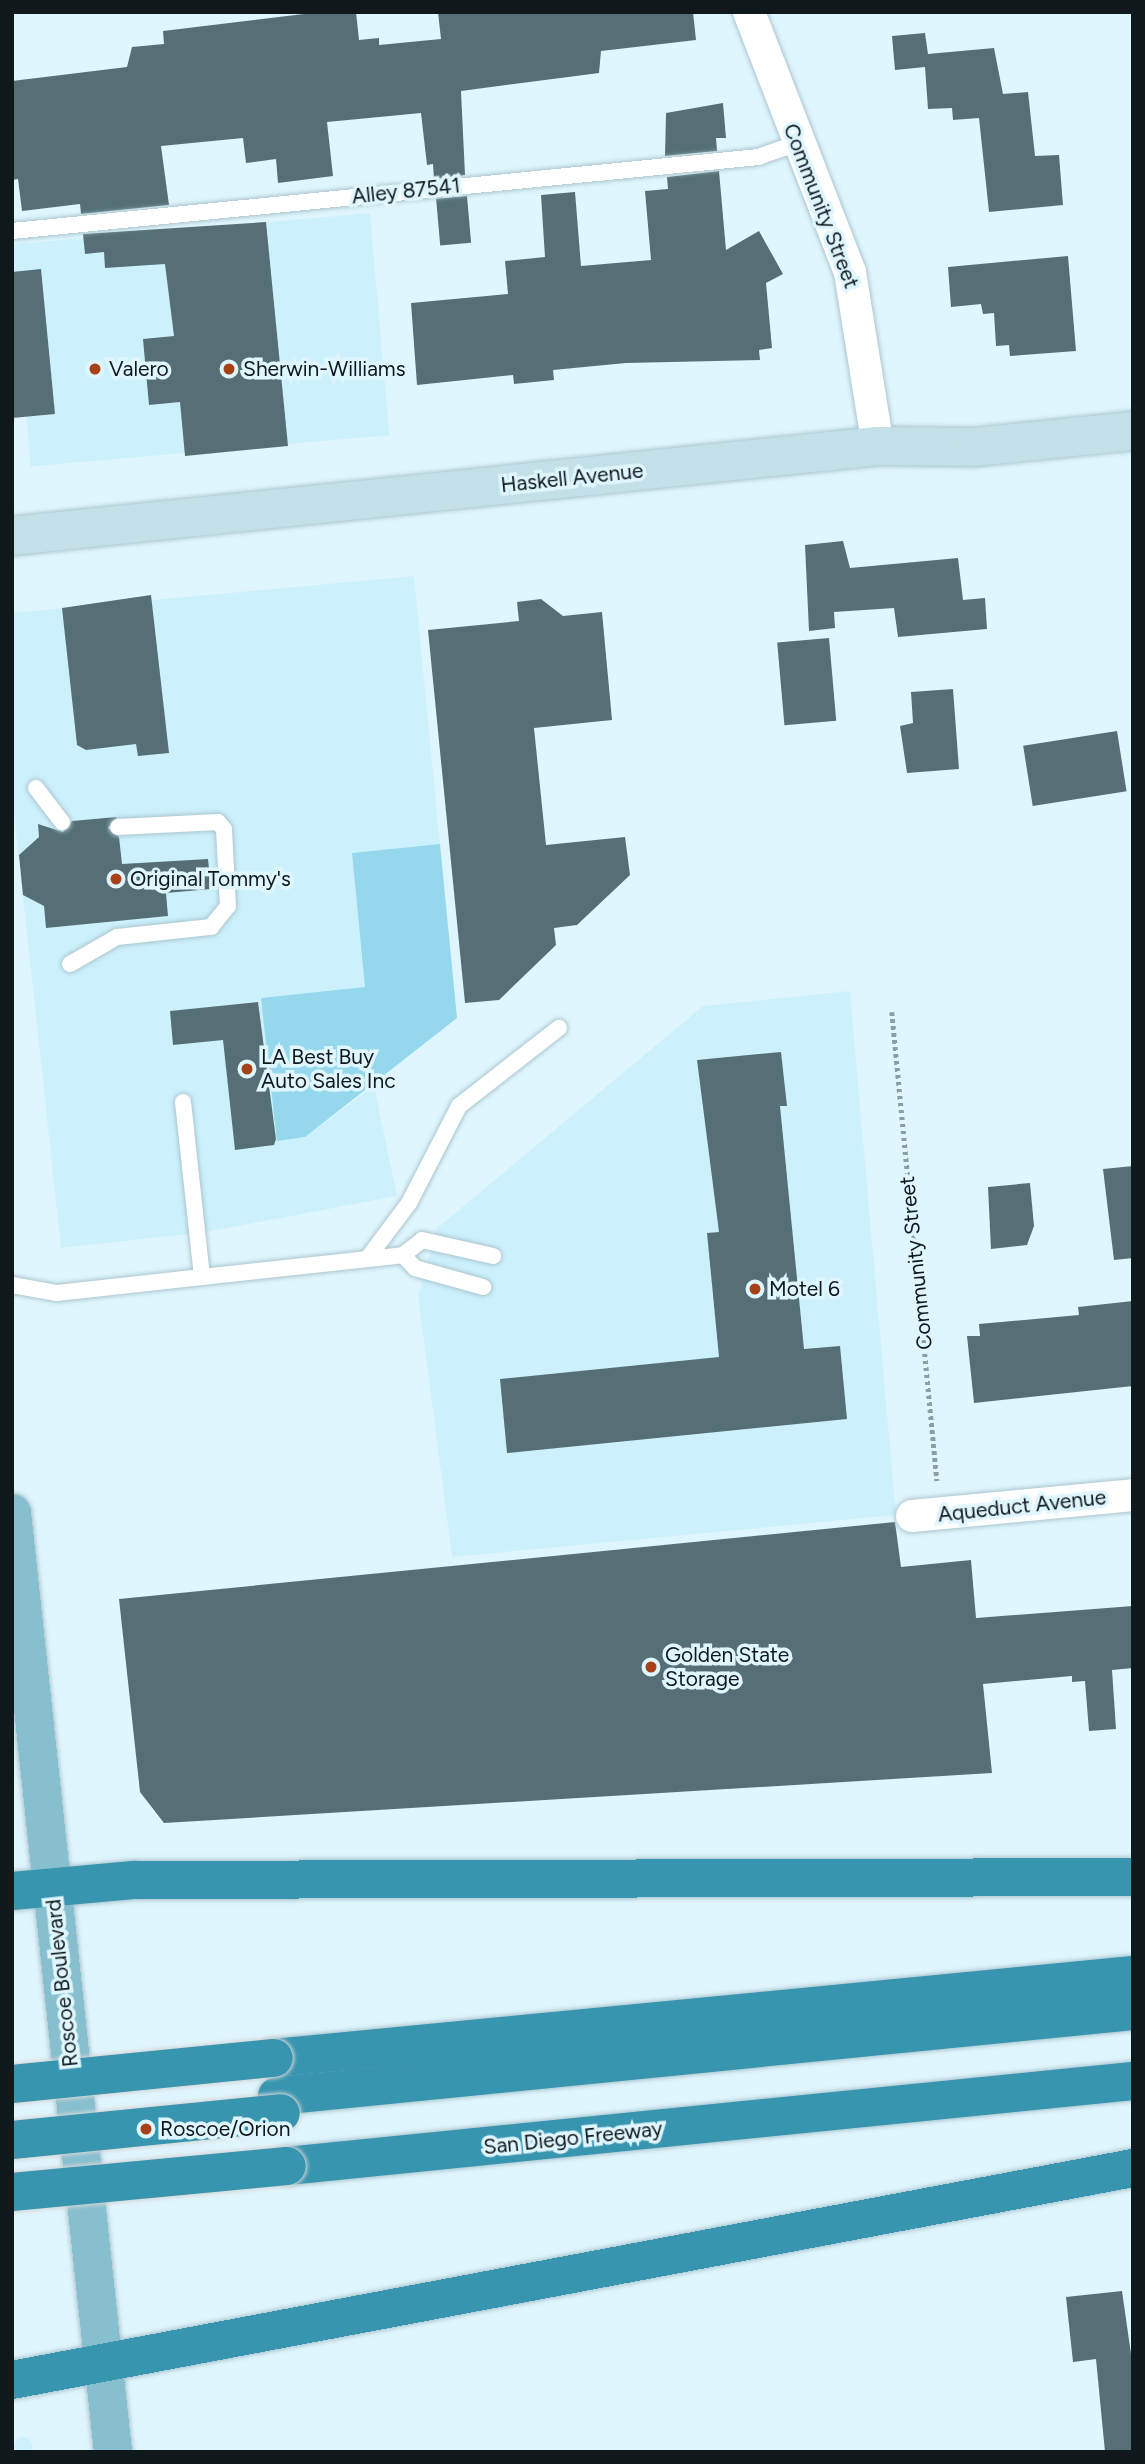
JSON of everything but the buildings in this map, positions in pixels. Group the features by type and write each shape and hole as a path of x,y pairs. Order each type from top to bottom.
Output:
{"highway":[{"path":"12,1891 134,1880 1133,1877"},
{"path":"12,2084 1133,1975"},
{"path":"12,2140 279,2104 1133,2011"},
{"path":"12,2122 279,2104 1133,2031"},
{"name":"San Diego Freeway","path":"12,2192 1133,2081"},
{"path":"12,2380 103,2367 624,2260 1133,2168"}],"main road":[{"name":"Haskell Avenue","path":"12,536 878,446 975,447 1133,432"},
{"name":"Roscoe Boulevard","path":"13,1528 113,2452"}],"street":[{"name":"Community Street","path":"749,12 850,272 878,446"},
{"name":"Aqueduct Avenue","path":"926,1515 1133,1495"}],"lane":[{"name":"Alley 87541","path":"12,231 758,157 798,143"},
{"path":"36,788 62,822"},
{"path":"70,964 117,937 211,927 228,906 225,829 218,822 118,827"},
{"path":"367,1259 409,1203 459,1107 559,1028"},
{"path":"183,1102 202,1277"},
{"path":"12,1285 57,1293 367,1259 403,1255 422,1240 439,1239 492,1256"},
{"path":"403,1255 415,1268 483,1287"}],"path":[{"name":"Community Street","path":"892,1012 926,1515"}],"shaded area":[{"path":"370,213 389,435 31,467 12,244"},
{"path":"414,576 440,844 352,853 366,988 261,998 305,1137 374,1086 397,1196 206,1232 61,1248 12,795 12,613"},
{"path":"440,844 457,1018 305,1137 277,1141 261,998 365,987 352,853"},
{"path":"850,991 896,1515 452,1557 418,1296 436,1229 703,1006"},
{"path":"23,2437 29,2440 32,2446 29,2452 23,2455 17,2452 14,2446 17,2440"}],"place":[{"name":"Valero","path":"95,369"},
{"name":"Sherwin-Williams","path":"229,369"},
{"name":"Original Tommy's","path":"116,879"},
{"name":"LA Best Buy Auto Sales Inc","path":"247,1069"},
{"name":"Motel 6","path":"755,1289"},
{"name":"Golden State Storage","path":"651,1667"},
{"name":"Roscoe/Orion","path":"146,2129"}]}
